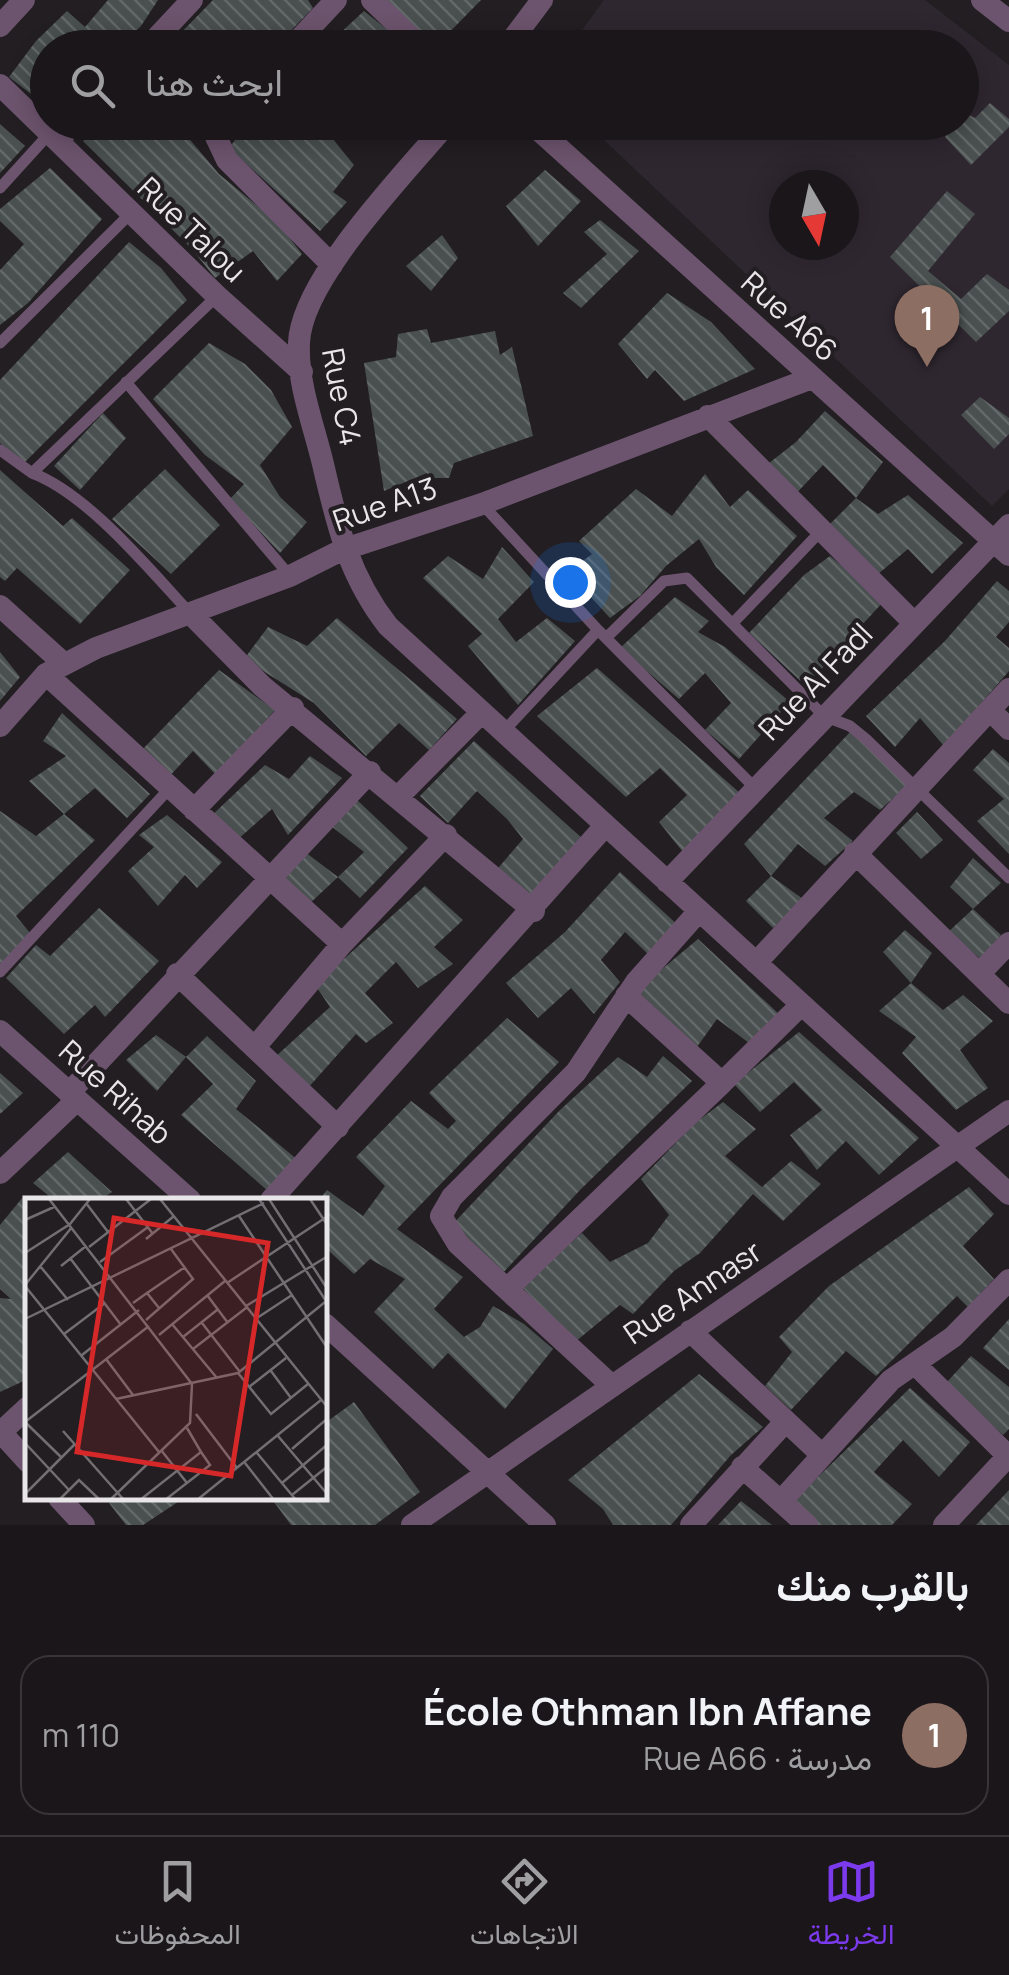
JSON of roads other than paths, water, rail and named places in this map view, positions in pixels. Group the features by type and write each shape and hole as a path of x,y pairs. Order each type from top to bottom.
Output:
{"street":[{"path":"0,26 24,0"},
{"path":"164,30 192,0"},
{"path":"308,30 336,0"},
{"path":"372,0 403,30"},
{"path":"520,30 542,0"},
{"path":"982,0 1009,21"},
{"name":"Rue Talou","path":"0,85 30,114"},
{"name":"Rue Talou","path":"56,140 216,296 302,372"},
{"path":"218,140 227,160 332,265"},
{"name":"Rue C4","path":"433,140 332,265 304,320 299,342 302,372 342,550 366,597 388,626 1009,1194"},
{"name":"Rue A66","path":"550,140 812,378 1004,540"},
{"name":"Rue A13","path":"0,726 54,668 290,576 342,550 482,504 812,378"},
{"path":"708,416 914,623"},
{"name":"Rue Al Fadl","path":"668,882 914,623 1004,540"},
{"path":"0,606 168,789 342,944"},
{"path":"190,613 236,662 534,911"},
{"path":"756,963 1009,689"},
{"path":"194,810 294,708"},
{"path":"990,710 1009,729"},
{"path":"399,796 482,712"},
{"path":"0,1174 73,1097 177,974 370,772"},
{"path":"274,1198 534,911 605,826"},
{"path":"256,1047 342,944 446,836"},
{"path":"855,852 1009,1003"},
{"path":"611,1386 447,1231 441,1216 444,1208 576,1072 626,996 699,911"},
{"path":"980,973 1009,943"},
{"path":"177,974 338,1126"},
{"path":"626,996 722,1083"},
{"path":"508,1288 801,1004"},
{"name":"Rue Rihab","path":"0,1031 188,1198"},
{"name":"Rue Annasr","path":"412,1525 486,1470 959,1149 1009,1111"},
{"path":"781,1500 891,1380 963,1328 1009,1280"},
{"path":"328,1327 544,1525"},
{"path":"690,1331 822,1456"},
{"path":"916,1365 1008,1455 944,1525"},
{"path":"25,1410 0,1432 25,1459"},
{"path":"691,1525 784,1422"},
{"path":"742,1467 807,1525"},
{"path":"62,1500 84,1525"}],"lane":[{"path":"0,188 56,140"},
{"path":"0,343 131,213"},
{"path":"32,474 216,296"},
{"path":"126,382 290,576"},
{"path":"0,450 32,474 60,486 81,504 190,613"},
{"path":"482,504 602,634 756,790"},
{"path":"733,623 820,532"},
{"path":"503,732 602,634 664,581 680,576 698,584 824,716 850,726 1009,878"},
{"path":"0,972 168,789"}],"place":[{"name":"École Othman Ibn Affane","path":"927,367"}]}
